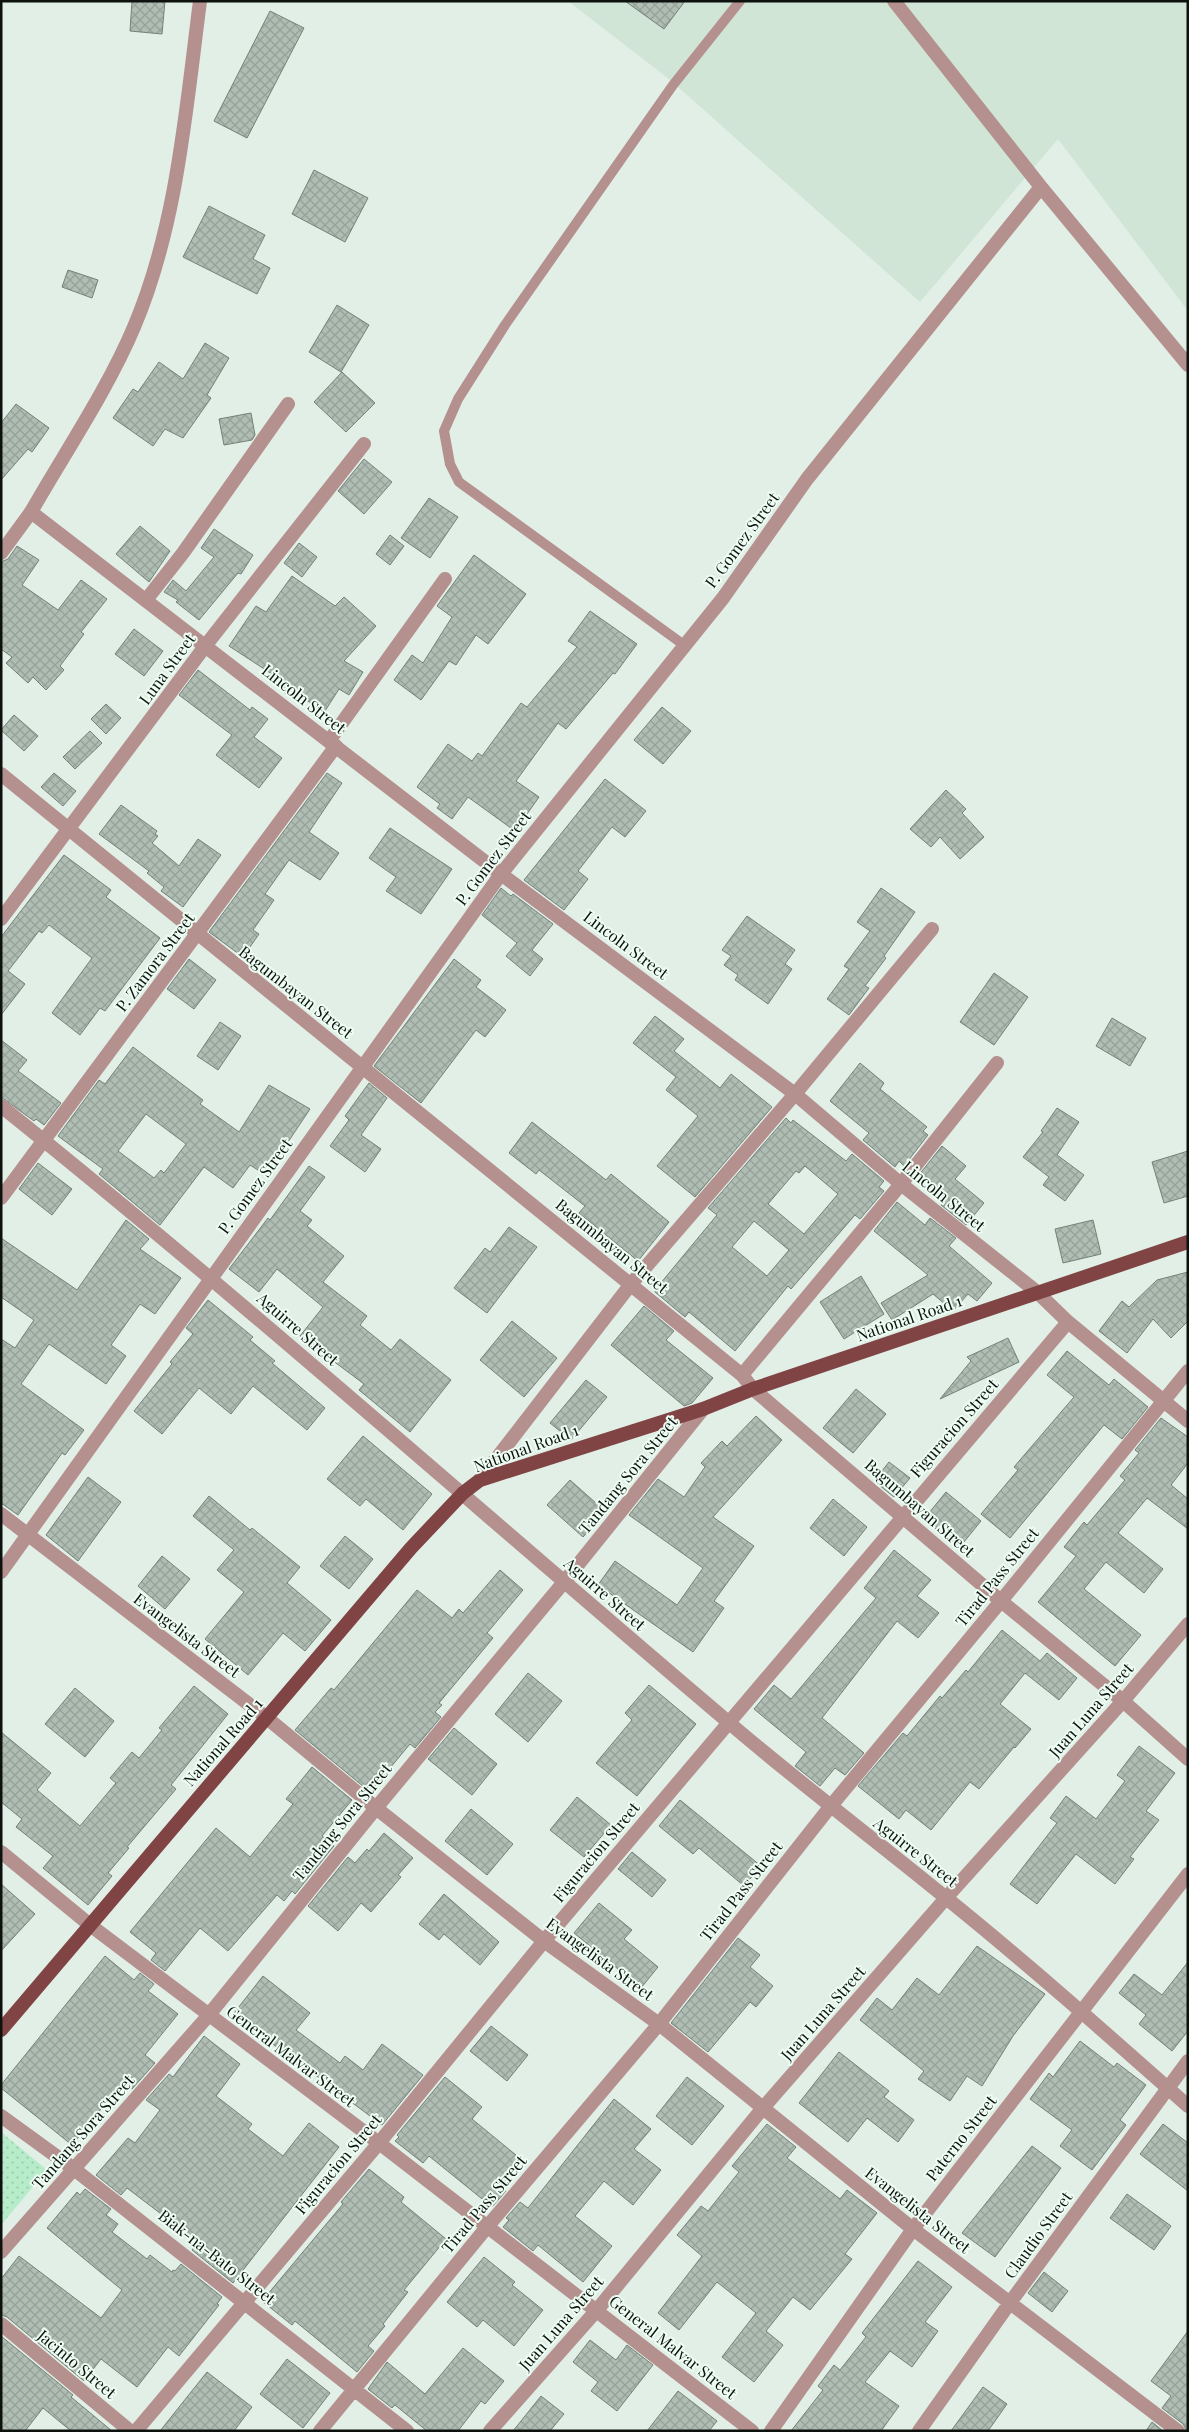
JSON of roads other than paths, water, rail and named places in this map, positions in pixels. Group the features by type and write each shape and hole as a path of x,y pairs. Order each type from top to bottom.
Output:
{"main road":[{"name":"National Road 1","path":"1,2030 411,1548 463,1494 480,1480 703,1409 753,1389 1188,1242"}],"street":[{"path":"1,553 31,512 105,384 130,336 152,279 178,173 200,1"},
{"path":"894,1 1041,187 1188,365"},
{"name":"P. Gomez Street","path":"1,1572 501,874 723,598 807,479 1041,187"},
{"path":"146,600 183,553 288,404"},
{"name":"Luna Street","path":"1,919 70,830 206,645 364,444"},
{"name":"Lincoln Street","path":"31,512 501,874 794,1094 901,1184 1037,1292 1068,1322 1188,1421"},
{"name":"P. Zamora Street","path":"1,1198 196,935 333,744 444,579"},
{"name":"Bagumbayan Street","path":"1,774 196,935 362,1066 742,1375 753,1389 1001,1601 1123,1700 1188,1759"},
{"path":"480,1480 631,1284 794,1094 932,928"},
{"path":"742,1375 901,1184 997,1063"},
{"name":"Aguirre Street","path":"1,1106 211,1277 728,1722 830,1807 946,1898 1081,2012 1188,2106"},
{"name":"Figuracion Street","path":"136,2431 379,2143 544,1941 728,1722 1068,1322"},
{"name":"Tirad Pass Street","path":"320,2431 354,2387 487,2227 660,2024 830,1807 1188,1371"},
{"name":"Tandang Sora Street","path":"1,2252 208,2016 376,1808 564,1582 703,1409"},
{"name":"Evangelista Street","path":"1,1514 267,1718 376,1808 544,1941 660,2024 913,2230 1178,2431"},
{"name":"Juan Luna Street","path":"490,2431 597,2310 763,2108 1188,1624"},
{"name":"General Malvar Street","path":"1,1852 90,1925 208,2016 379,2143 752,2431"},
{"name":"Paterno Street","path":"771,2431 913,2230 1188,1874"},
{"name":"Claudio Street","path":"919,2431 1009,2304 1188,2062"},
{"name":"Biak-na-Bato Street","path":"1,2116 74,2169 354,2387 407,2431"},
{"name":"Jacinto Street","path":"1,2324 130,2431"}],"lane":[{"path":"684,646 459,482 450,464 444,431 458,399 505,325 673,85 740,1"}]}
